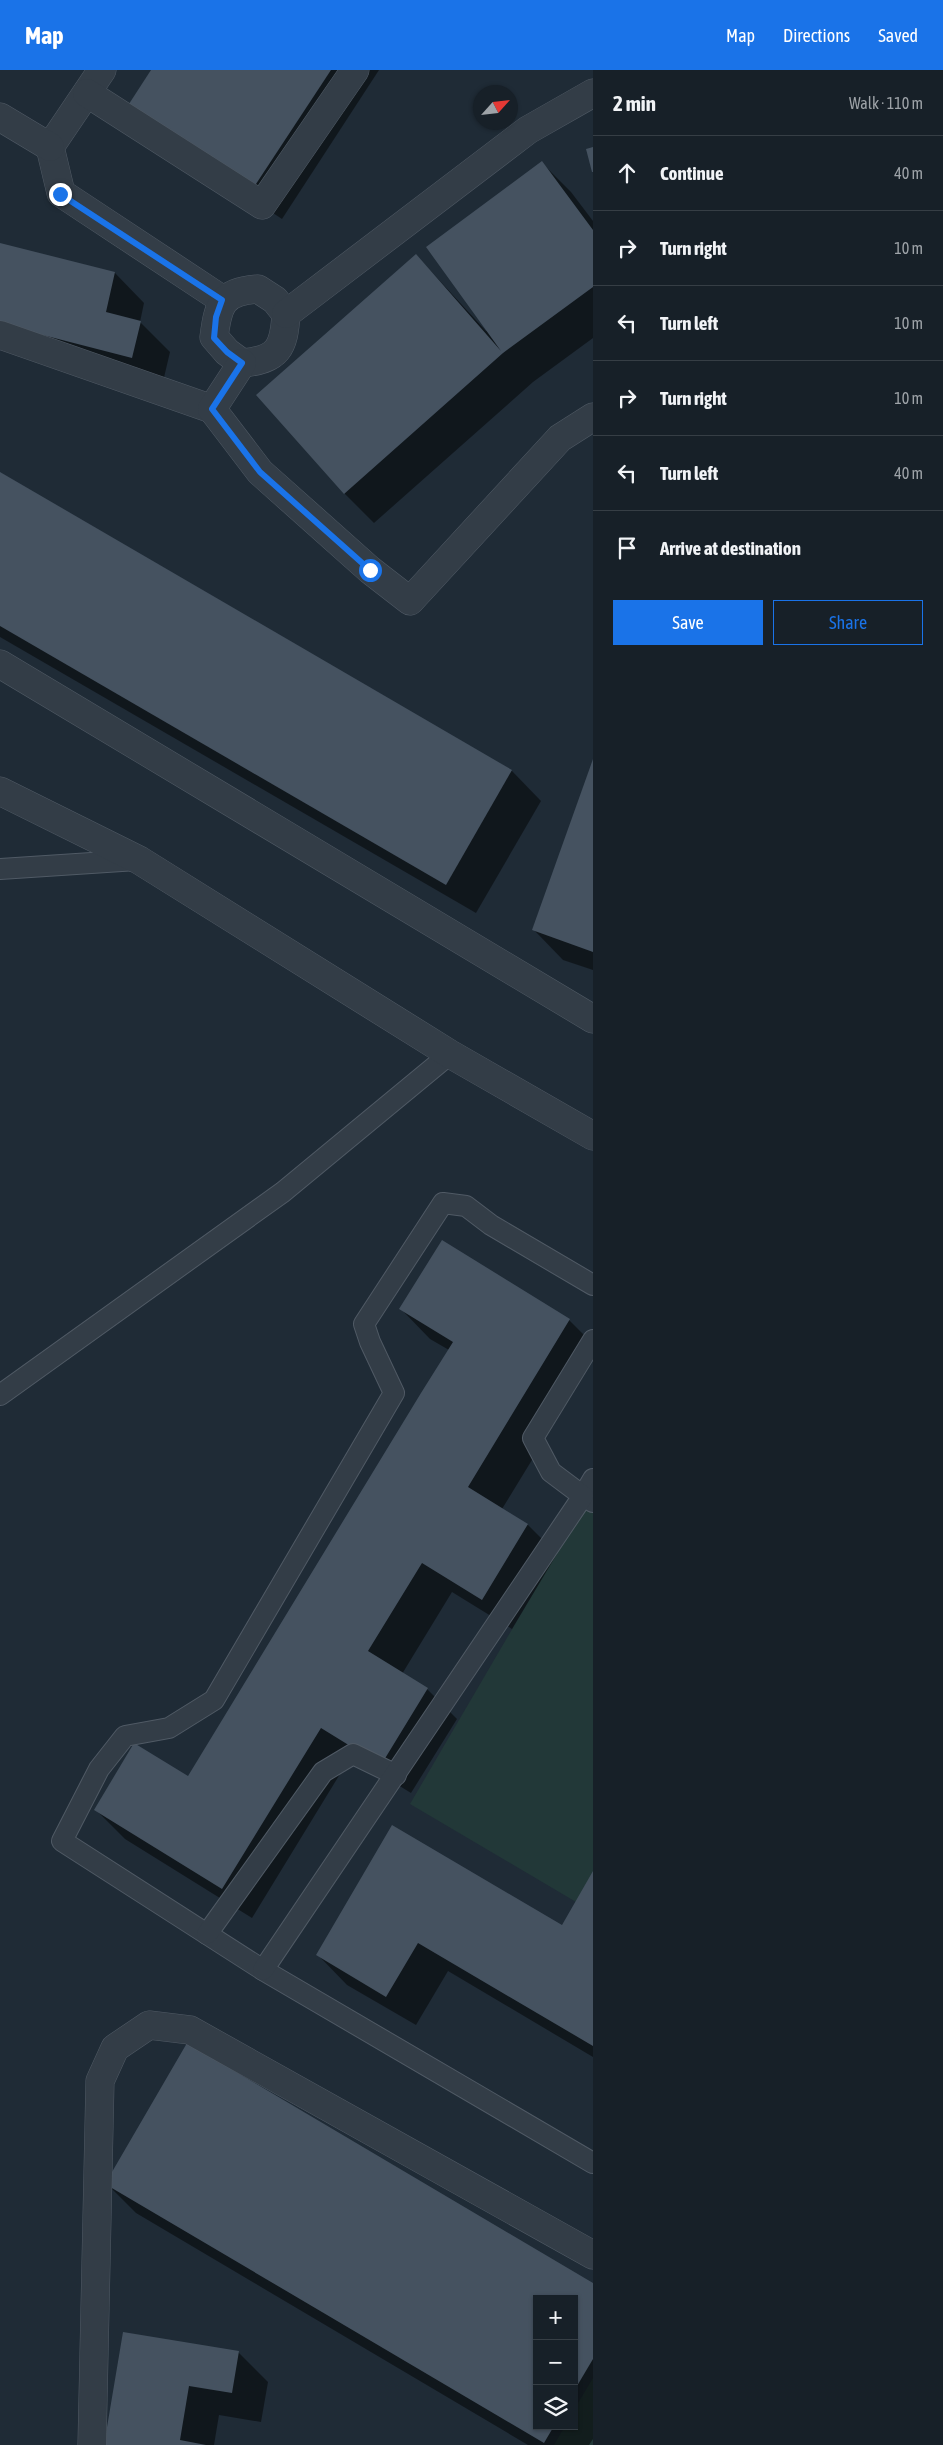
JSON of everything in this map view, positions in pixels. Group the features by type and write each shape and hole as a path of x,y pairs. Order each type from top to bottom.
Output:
{"street":[{"path":"102,70 50,147 60,194 222,300"},
{"path":"87,93 262,205 355,70"},
{"path":"286,314 528,130 593,93"},
{"path":"0,117 50,147"},
{"path":"258,289 275,300 286,314 285,335 278,351 261,361 242,363 227,352 214,338 216,317 222,300 241,290 258,289"},
{"path":"0,336 212,409 260,472 370,570 410,601 560,438 593,417"},
{"path":"212,409 242,363"},
{"path":"0,664 593,1019"},
{"path":"0,791 139,860 450,1054 593,1136"},
{"path":"92,2445 100,2081 116,2048 149,2025 190,2030 593,2255"}],"lane":[{"path":"0,868 139,860"},
{"path":"0,1394 283,1192 450,1054"},
{"path":"593,1285 491,1225 466,1206 443,1203 364,1324 370,1342 394,1393 214,1700 169,1728 125,1736 99,1769 62,1841 263,1970 593,2163"},
{"path":"588,1499 551,1472 533,1438 593,1340"},
{"path":"263,1970 588,1499 593,1479"},
{"path":"207,1934 323,1772 353,1754 396,1775"}],"green space":[{"path":"584,1506 593,1511 593,1912 410,1804"},
{"path":"593,2378 593,2445 554,2445 563,2430 578,2430 578,2403"}],"building":[{"path":"151,70 331,70 252,190 127,107"},
{"path":"593,147 593,172 592,172 586,149"},
{"path":"542,161 593,230 593,287 503,353 344,494 256,395 416,254 501,351 426,247"},
{"path":"0,243 115,272 106,312 141,321 132,358 0,324"},
{"path":"0,472 512,770 446,885 0,626"},
{"path":"593,759 593,952 532,930"},
{"path":"442,1240 570,1319 468,1487 528,1524 482,1600 422,1563 368,1651 428,1688 381,1765 321,1728 222,1889 94,1810 134,1743 188,1776 453,1342 399,1309"},
{"path":"392,1825 562,1925 593,1871 593,2046 418,1943 386,1997 316,1955"},
{"path":"187,2043 593,2283 593,2359 578,2384 578,2295 533,2295 533,2430 552,2430 544,2443 105,2184"},
{"path":"123,2332 239,2351 232,2393 189,2386 180,2440 206,2445 104,2445"}],"route":[{"path":"60,194 222,300 216,317 214,338 227,352 242,363 212,409 260,472 370,570"}]}
